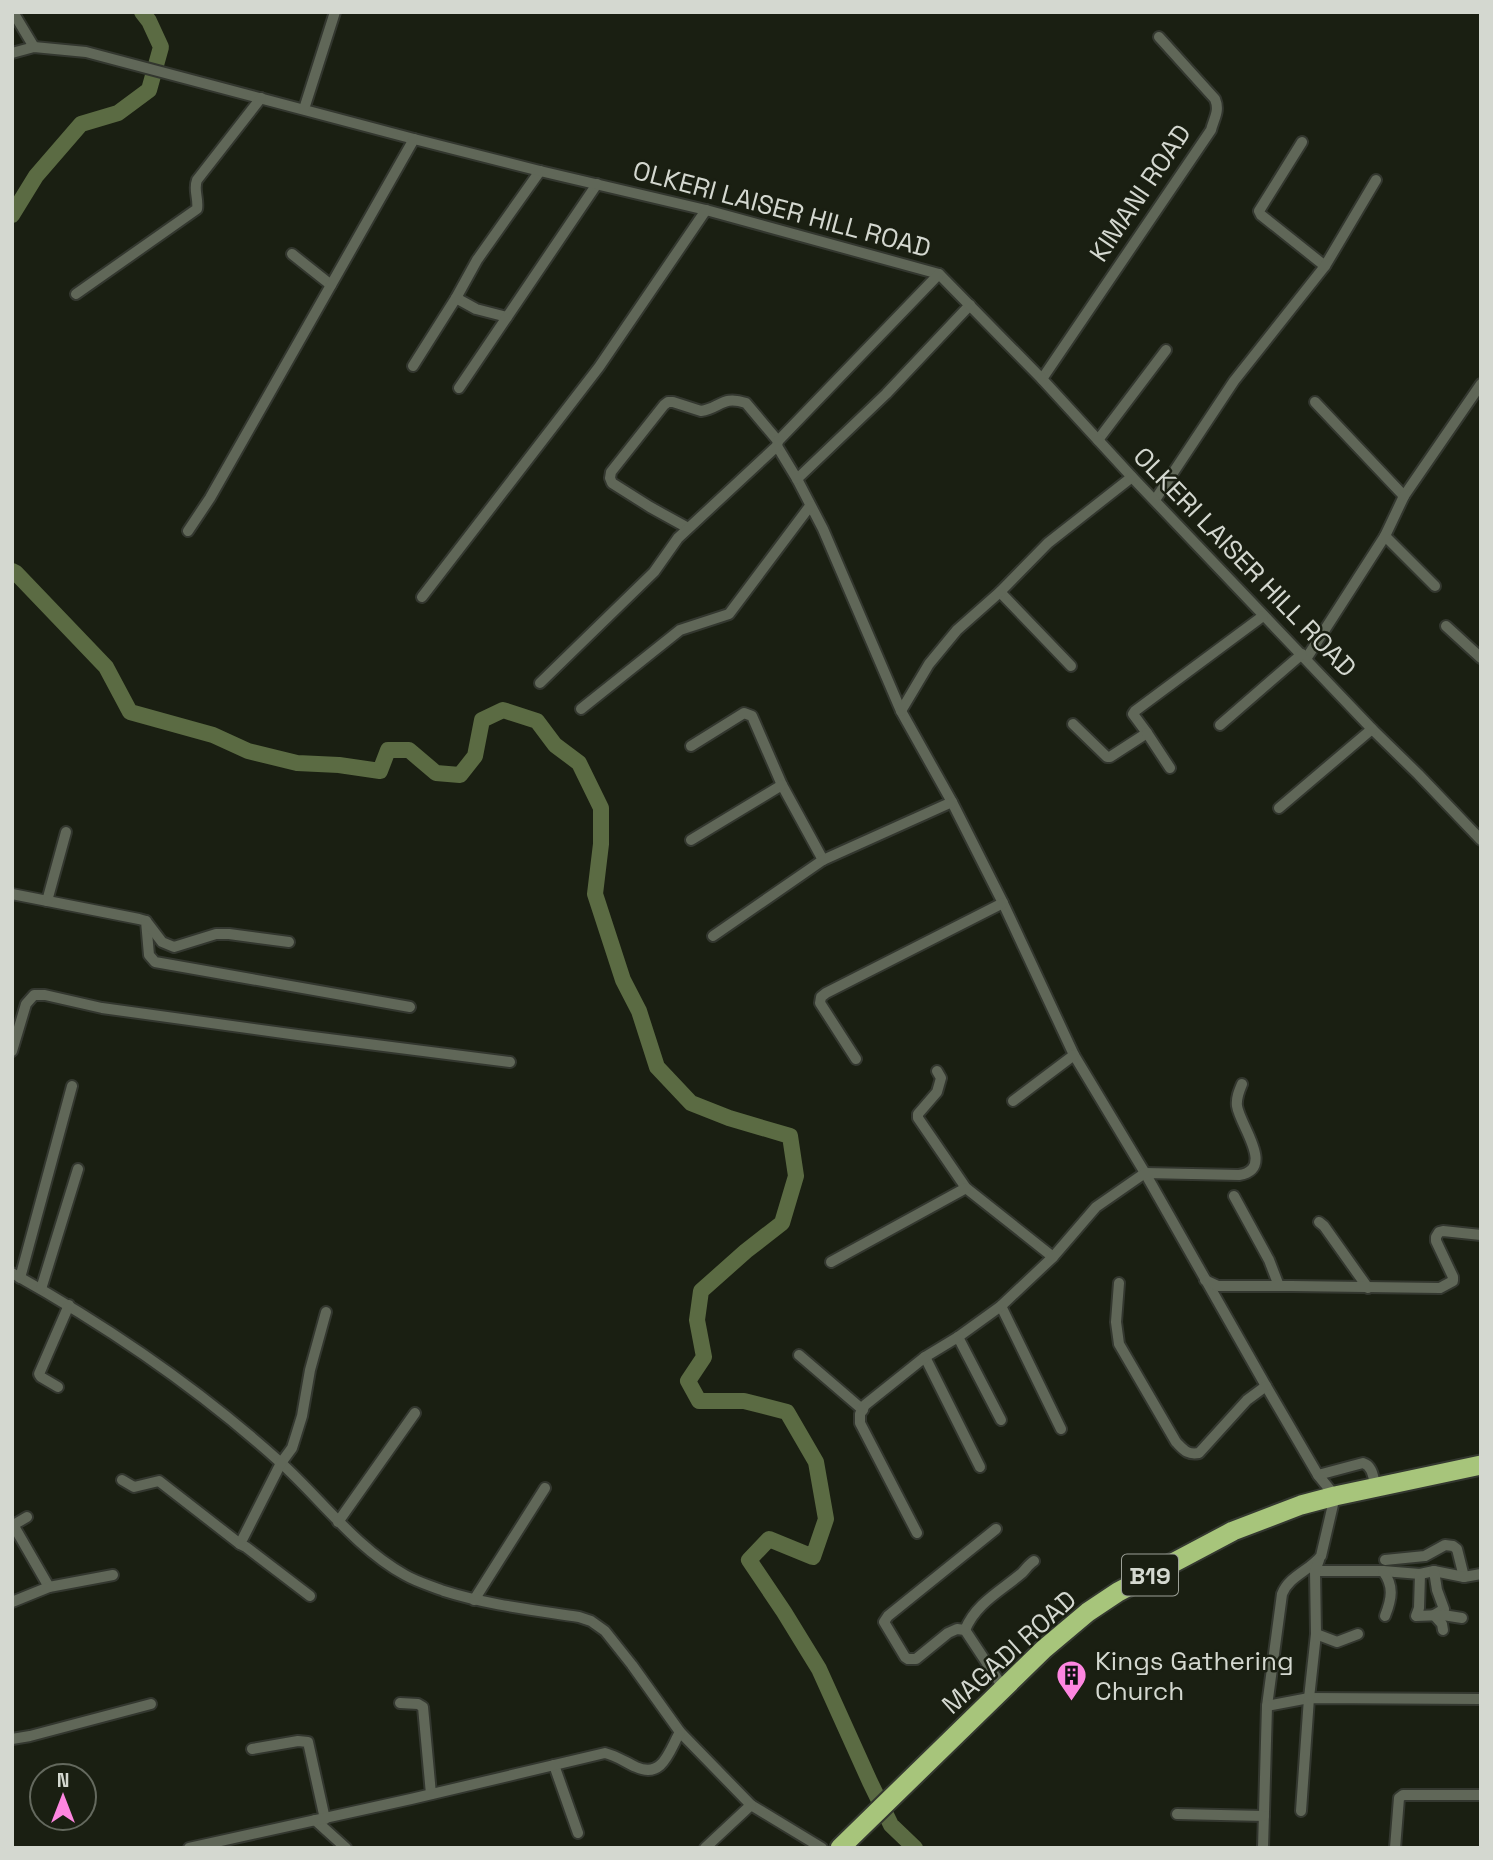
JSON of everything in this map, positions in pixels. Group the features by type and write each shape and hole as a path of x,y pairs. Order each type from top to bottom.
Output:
{"highway":[{"name":"MAGADI ROAD","path":"840,1848 1044,1649 1088,1612 1118,1592 1233,1531 1301,1505 1481,1465"}],"street":[{"path":"12,53 34,47 13,12"},
{"path":"304,109 335,12"},
{"name":"KIMANI ROAD","path":"1042,379 1168,195 1216,119 1218,105 1215,99 1158,37"},
{"name":"OLKERI LAISER HILL ROAD","path":"34,47 86,52 414,139 706,210 939,274 1042,379 1263,616 1481,840"},
{"path":"76,295 197,209 197,180 261,98"},
{"path":"188,531 210,498 414,139"},
{"path":"1302,142 1259,211 1325,266"},
{"path":"413,366 477,260 540,171"},
{"path":"1155,500 1234,381 1325,266 1376,180"},
{"path":"459,388 597,184"},
{"path":"422,597 599,367 706,210"},
{"path":"292,254 331,285"},
{"path":"540,682 654,572 678,538 777,443 939,274"},
{"path":"456,298 476,309 507,317"},
{"path":"797,479 886,394 970,305"},
{"path":"1098,440 1166,350"},
{"path":"1220,725 1304,656 1385,536 1404,496 1481,384"},
{"path":"688,528 612,483 611,472 668,401 701,411 725,401 746,403 777,443 823,529 901,711 1003,903 1074,1055 1145,1173 1318,1475 1335,1496 1315,1571 1316,1633 1301,1811"},
{"path":"1315,402 1404,496"},
{"path":"901,711 929,664 957,631 1048,543 1132,477"},
{"path":"581,709 680,631 729,614 810,506"},
{"path":"1385,536 1435,586"},
{"path":"1000,592 1072,666"},
{"path":"1170,768 1133,714 1135,710 1263,616"},
{"path":"1446,626 1481,658"},
{"path":"691,746 744,713 752,716 782,785 823,860"},
{"path":"1073,724 1107,757 1147,733"},
{"path":"1279,808 1372,729"},
{"path":"691,840 782,785"},
{"path":"713,936 823,860 952,803"},
{"path":"47,901 66,832"},
{"path":"12,894 146,921 162,942 174,947 216,934 229,933 289,942"},
{"path":"856,1059 820,1003 821,997 1003,903"},
{"path":"146,921 149,955 155,962 410,1007"},
{"path":"12,1051 26,1004 34,995 45,995 102,1008 510,1062"},
{"path":"1013,1101 1074,1055"},
{"path":"937,1071 941,1077 939,1089 917,1116 966,1188 1053,1257"},
{"path":"917,1533 860,1423 860,1414 865,1405 925,1357 1001,1306 1053,1257 1096,1207 1145,1173 1239,1175 1251,1170 1256,1154 1240,1119 1236,1103 1242,1084"},
{"path":"72,1086 16,1276 69,1305 215,1407 281,1463 338,1522 406,1576 474,1600 591,1621 611,1637 680,1732 751,1805 822,1848"},
{"path":"41,1289 78,1170"},
{"path":"831,1262 966,1188"},
{"path":"1234,1196 1269,1260 1279,1286"},
{"path":"1319,1222 1368,1288"},
{"path":"1205,1280 1218,1286 1440,1288 1453,1281 1454,1277 1436,1241 1438,1232 1481,1236"},
{"path":"1119,1283 1116,1331 1119,1344 1176,1442 1186,1451 1199,1453 1247,1400 1266,1386"},
{"path":"58,1387 39,1374 69,1305"},
{"path":"1001,1306 1061,1429"},
{"path":"240,1544 281,1463 292,1448 326,1312"},
{"path":"958,1337 1001,1420"},
{"path":"799,1355 863,1410"},
{"path":"925,1357 980,1467"},
{"path":"338,1522 415,1413"},
{"path":"1318,1475 1356,1463 1368,1464 1376,1487"},
{"path":"122,1480 134,1487 159,1481 310,1596"},
{"path":"474,1600 545,1488"},
{"path":"27,1517 15,1524 15,1528 49,1587"},
{"path":"996,1529 884,1620 908,1659 916,1659 948,1633 957,1629 965,1630 1004,1689"},
{"path":"1315,1571 1384,1565 1425,1556 1446,1545 1457,1549 1464,1577"},
{"path":"1263,1848 1267,1706 1282,1594 1291,1580 1321,1556"},
{"path":"1425,1556 1428,1572 1444,1609 1434,1615"},
{"path":"965,1630 969,1618 983,1602 1034,1561"},
{"path":"1384,1565 1464,1577 1481,1574"},
{"path":"1384,1565 1390,1580 1391,1596 1385,1616"},
{"path":"1428,1572 1416,1616 1462,1618"},
{"path":"12,1602 49,1587 113,1575"},
{"path":"1434,1615 1442,1624 1443,1630"},
{"path":"1316,1633 1336,1642 1358,1634"},
{"path":"1267,1706 1309,1698 1481,1699"},
{"path":"400,1703 423,1707 431,1794"},
{"path":"12,1739 151,1704"},
{"path":"189,1848 606,1753 637,1767 652,1770 660,1767 680,1732"},
{"path":"252,1749 298,1741 308,1742 320,1819 346,1848"},
{"path":"554,1765 578,1833"},
{"path":"1395,1848 1399,1798 1403,1795 1481,1795"},
{"path":"705,1848 751,1805"},
{"path":"1177,1814 1264,1816"}],"waterway":[{"path":"12,215 36,176 81,124 118,113 149,90 161,47 142,12"},
{"path":"12,571 106,667 130,712 213,735 248,751 297,763 380,771 388,750 409,750 436,773 460,775 475,756 482,720 503,710 537,721 555,745 579,763 601,808 601,844 595,894 623,980 639,1011 657,1067 691,1103 729,1118 790,1136 796,1176 782,1223 701,1291 697,1320 704,1357 688,1381 699,1401 744,1401 787,1412 816,1462 826,1519 813,1557 769,1539 749,1560 819,1669 891,1825 915,1848"}],"place":[{"name":"Kings Gathering Church","path":"1072,1703"}]}
